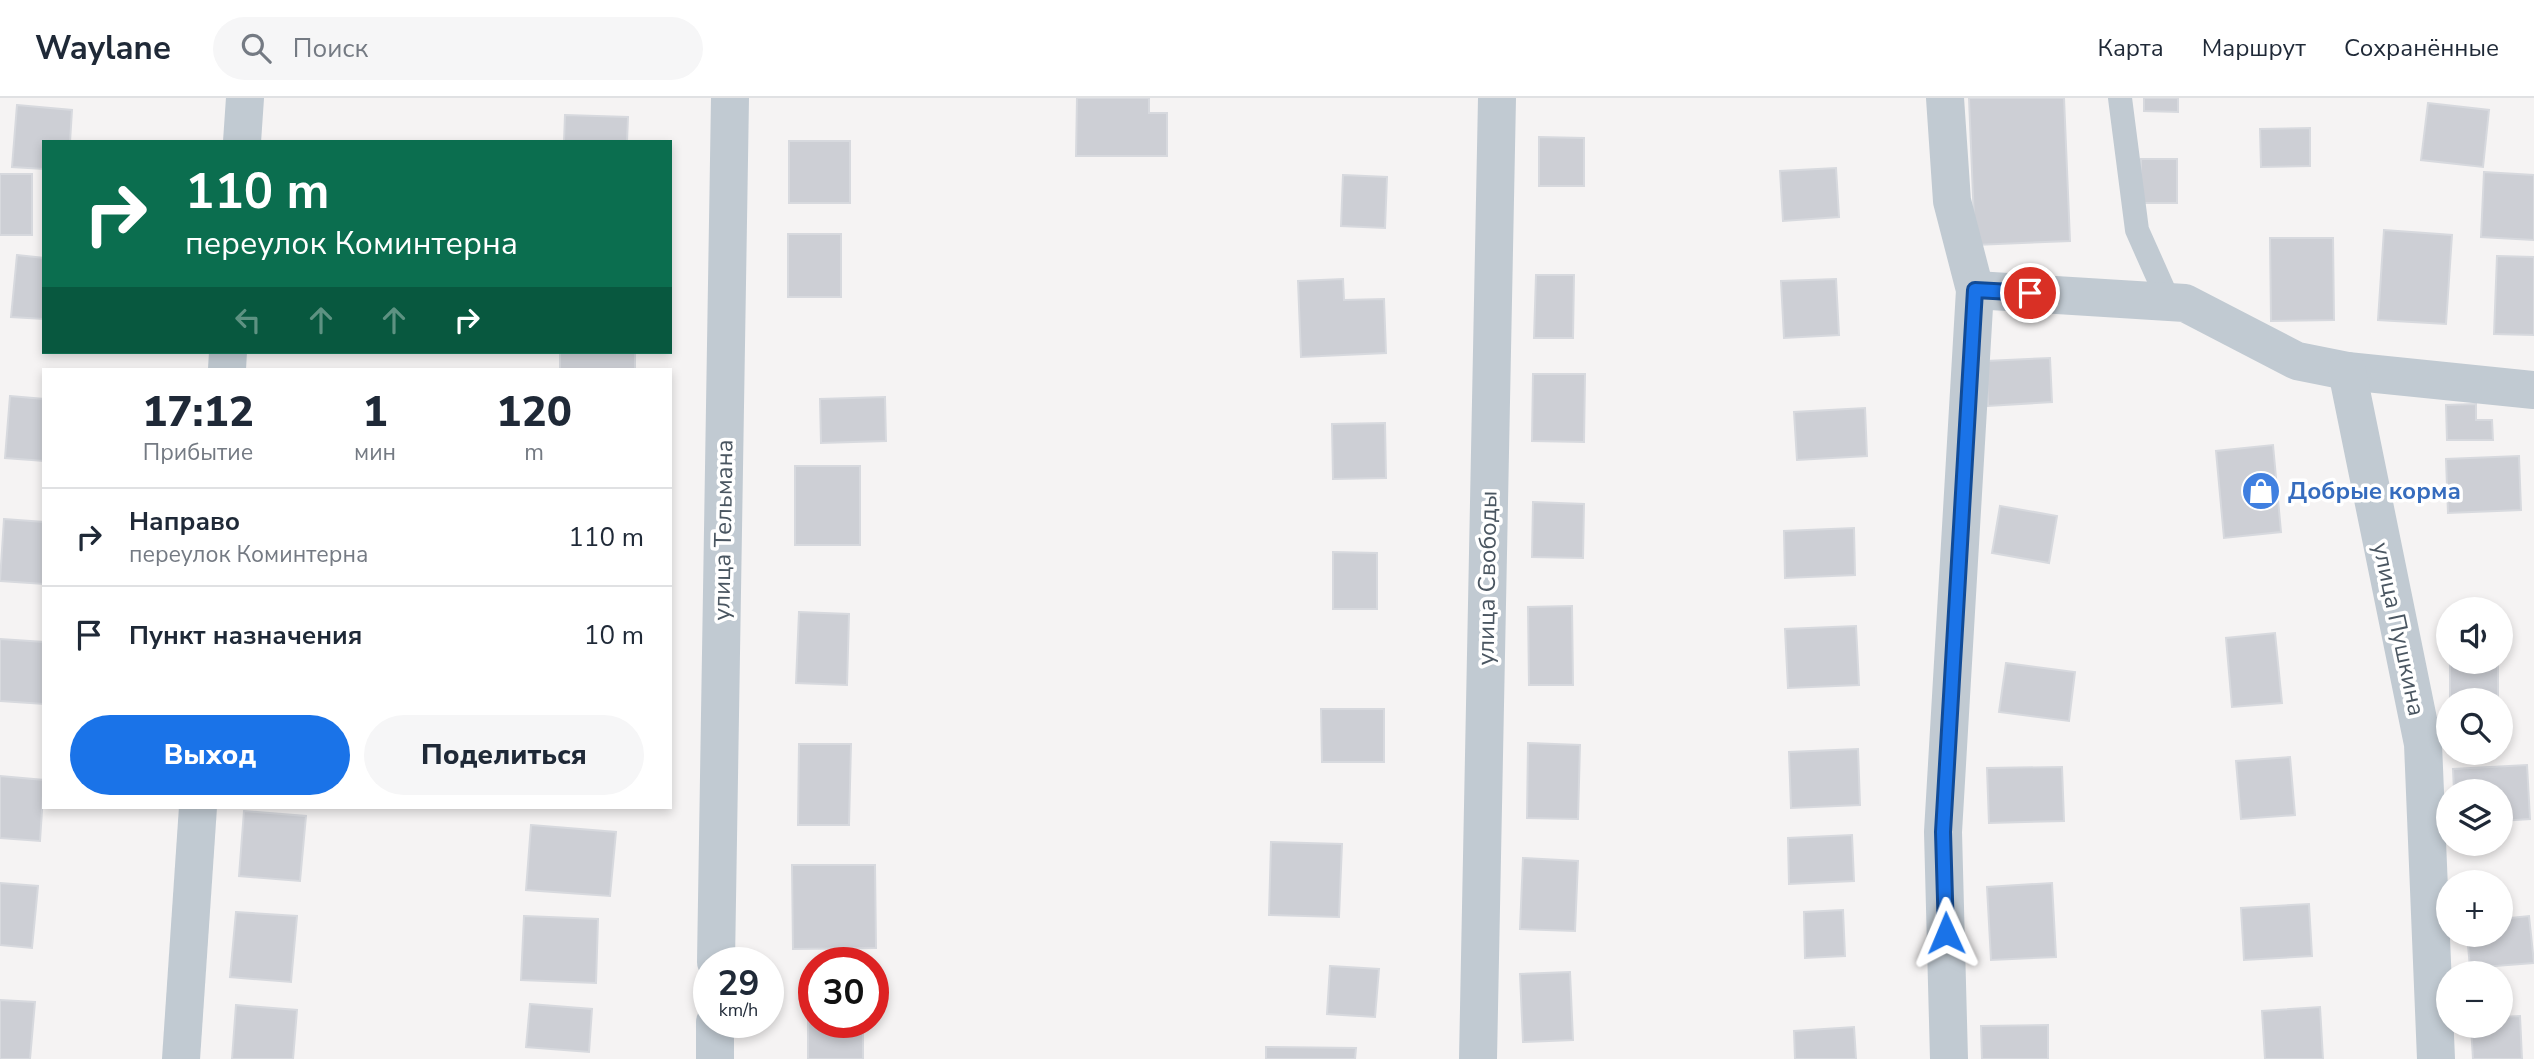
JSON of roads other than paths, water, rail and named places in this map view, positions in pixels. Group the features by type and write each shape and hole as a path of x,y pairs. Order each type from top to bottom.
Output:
{"street":[{"path":"242,140 245,98"},
{"name":"улица Тельмана","path":"716,947 730,98"},
{"name":"улица Свободы","path":"1478,1059 1497,98"},
{"path":"1945,98 1952,201 1975,290 1943,832 1949,1059"},
{"path":"1975,290 2185,303 2297,361 2347,371 2534,390"},
{"name":"улица Пушкина","path":"2347,371 2423,744 2436,1059"},
{"path":"181,1059 198,809"},
{"path":"715,1038 715,1059"}],"lane":[{"path":"2120,98 2137,230 2168,302"}],"place":[{"name":"Добрые корма","path":"2261,491"}]}
